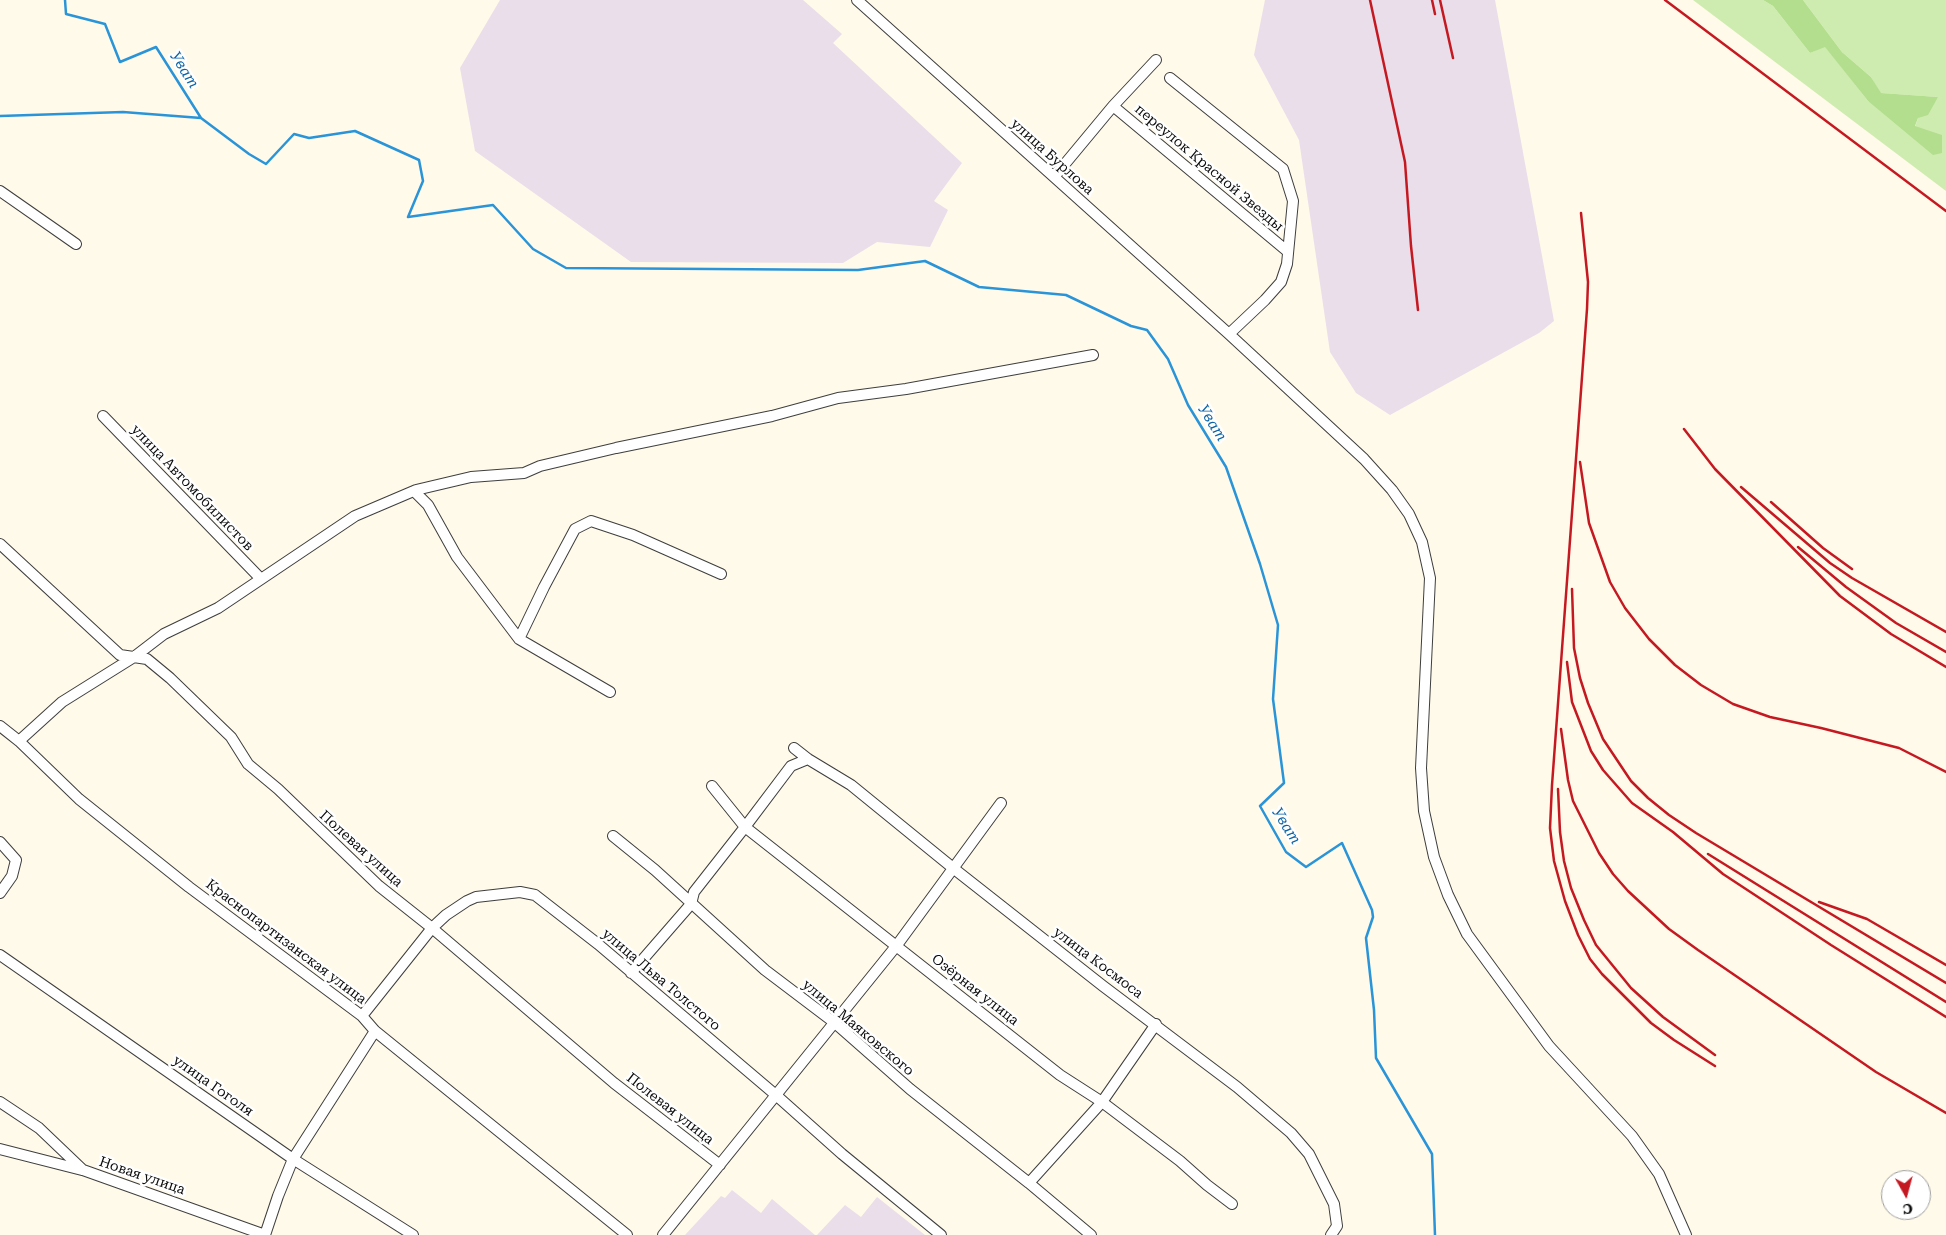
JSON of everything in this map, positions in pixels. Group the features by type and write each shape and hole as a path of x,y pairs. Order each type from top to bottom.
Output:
{"street":[{"name":"улица Бурлова","path":"857,0 1229,334 1364,459 1392,490 1409,514 1422,542 1430,578 1421,768 1424,811 1434,857 1448,895 1472,942 1549,1046 1632,1136 1659,1174 1686,1235"},
{"path":"1054,177 1156,60"},
{"path":"1170,78 1283,168 1293,201 1287,264 1281,282 1229,334"},
{"name":"переулок Красной Звезды","path":"1114,106 1287,251"},
{"path":"0,191 76,244"},
{"path":"19,741 62,702 134,657 164,634 218,608 355,516 414,491 471,477 524,473 540,466 616,448 772,416 838,398 906,389 1093,355"},
{"name":"улица Автомобилистов","path":"104,416 261,579"},
{"path":"414,491 428,505 456,557 519,639 610,692"},
{"path":"519,639 575,529 592,521 633,535 721,574"},
{"name":"Полевая улица","path":"0,544 120,654 147,659 170,678 231,737 248,764 278,789 379,886 432,928 614,1083 720,1166"},
{"name":"Краснопартизанская улица","path":"0,726 19,741 79,799 362,1016 375,1031 627,1235"},
{"name":"улица Космоса","path":"794,748 808,759 851,784 954,868 1103,986 1156,1024 1291,1133 1309,1154 1334,1204 1337,1226 1331,1235"},
{"path":"631,973 691,904 694,892 791,766 808,759"},
{"name":"Озёрная улица","path":"712,786 745,828 1060,1074 1102,1102 1180,1161 1207,1186 1232,1204"},
{"path":"663,1235 897,946 1001,803"},
{"name":"улица Маяковского","path":"613,836 655,870 765,970 834,1023 910,1089 1029,1183 1091,1235"},
{"path":"0,842 16,860 12,876 0,893"},
{"name":"улица Льва Толстого","path":"362,1016 432,928 446,915 476,897 520,892 535,895 631,973 777,1096 842,1154 941,1235"},
{"name":"улица Гоголя","path":"0,954 293,1159 413,1235"},
{"path":"1029,1183 1102,1102 1156,1024"},
{"path":"265,1235 293,1159 375,1031"},
{"name":"Новая улица","path":"0,1102 39,1128 83,1170 265,1235"},
{"path":"0,1149 83,1170"}],"shaded area":[{"path":"500,0 803,0 842,34 833,43 962,163 934,201 948,210 930,247 877,242 843,263 631,262 475,151 460,68"},
{"path":"1265,0 1495,0 1554,321 1539,333 1390,415 1356,393 1330,352 1299,140 1254,55"},
{"path":"732,1190 761,1213 772,1199 815,1235 685,1235 721,1196 725,1198"},
{"path":"877,1197 925,1235 817,1235 845,1205 861,1217"}],"green space":[{"path":"1693,0 1763,0 1773,6 1810,53 1825,46 1868,101 1915,127 1918,118 1938,97 1880,93 1871,77 1842,52 1803,0 1946,0 1946,191"},
{"path":"1763,0 1803,0 1842,52 1871,77 1881,93 1938,97 1928,115 1918,118 1915,126 1942,135 1942,153 1933,155 1868,101 1825,47 1810,53 1773,6"}],"waterway":[{"name":"Уват","path":"65,0 66,14 105,24 120,62 156,47 201,118"},
{"path":"0,116 123,112 201,118 249,154 266,164 294,134 309,138 355,131 419,160 423,181 408,217 493,205 533,249 566,268 858,270 925,261 979,287 1066,295 1131,326 1147,330 1168,359 1188,405 1226,467 1260,564 1278,625 1273,699 1284,783 1260,806 1286,852 1306,867 1342,843 1372,910 1373,917 1366,938 1374,1010 1376,1058 1432,1154 1435,1235"}],"railway":[{"path":"1370,0 1405,162 1418,310"},
{"path":"1432,0 1435,14"},
{"path":"1440,0 1453,58"},
{"path":"1665,0 1946,211"},
{"path":"1581,213 1588,282 1587,309 1552,785 1550,828 1554,861 1565,901 1578,935 1590,959 1602,974 1651,1023 1715,1066"},
{"path":"1684,429 1715,469 1840,596 1891,634 1946,667"},
{"path":"1580,462 1589,523 1610,582 1625,608 1649,639 1675,665 1701,685 1733,704 1770,717 1899,748 1946,772"},
{"path":"1741,487 1830,563 1852,578 1946,632"},
{"path":"1771,502 1823,548 1852,569"},
{"path":"1798,547 1846,587 1896,623 1946,652"},
{"path":"1572,589 1574,648 1580,678 1603,739 1631,781 1669,815 1696,833 1946,983"},
{"path":"1567,662 1572,702 1591,751 1603,770 1632,803 1673,832 1723,874 1946,1017"},
{"path":"1561,729 1573,801 1599,853 1613,874 1628,891 1669,929 1698,950 1876,1072 1946,1113"},
{"path":"1558,789 1560,832 1564,861 1571,888 1596,945 1631,988 1663,1017 1715,1055"},
{"path":"1708,854 1946,1002"},
{"path":"1819,902 1867,919 1946,965"}]}
